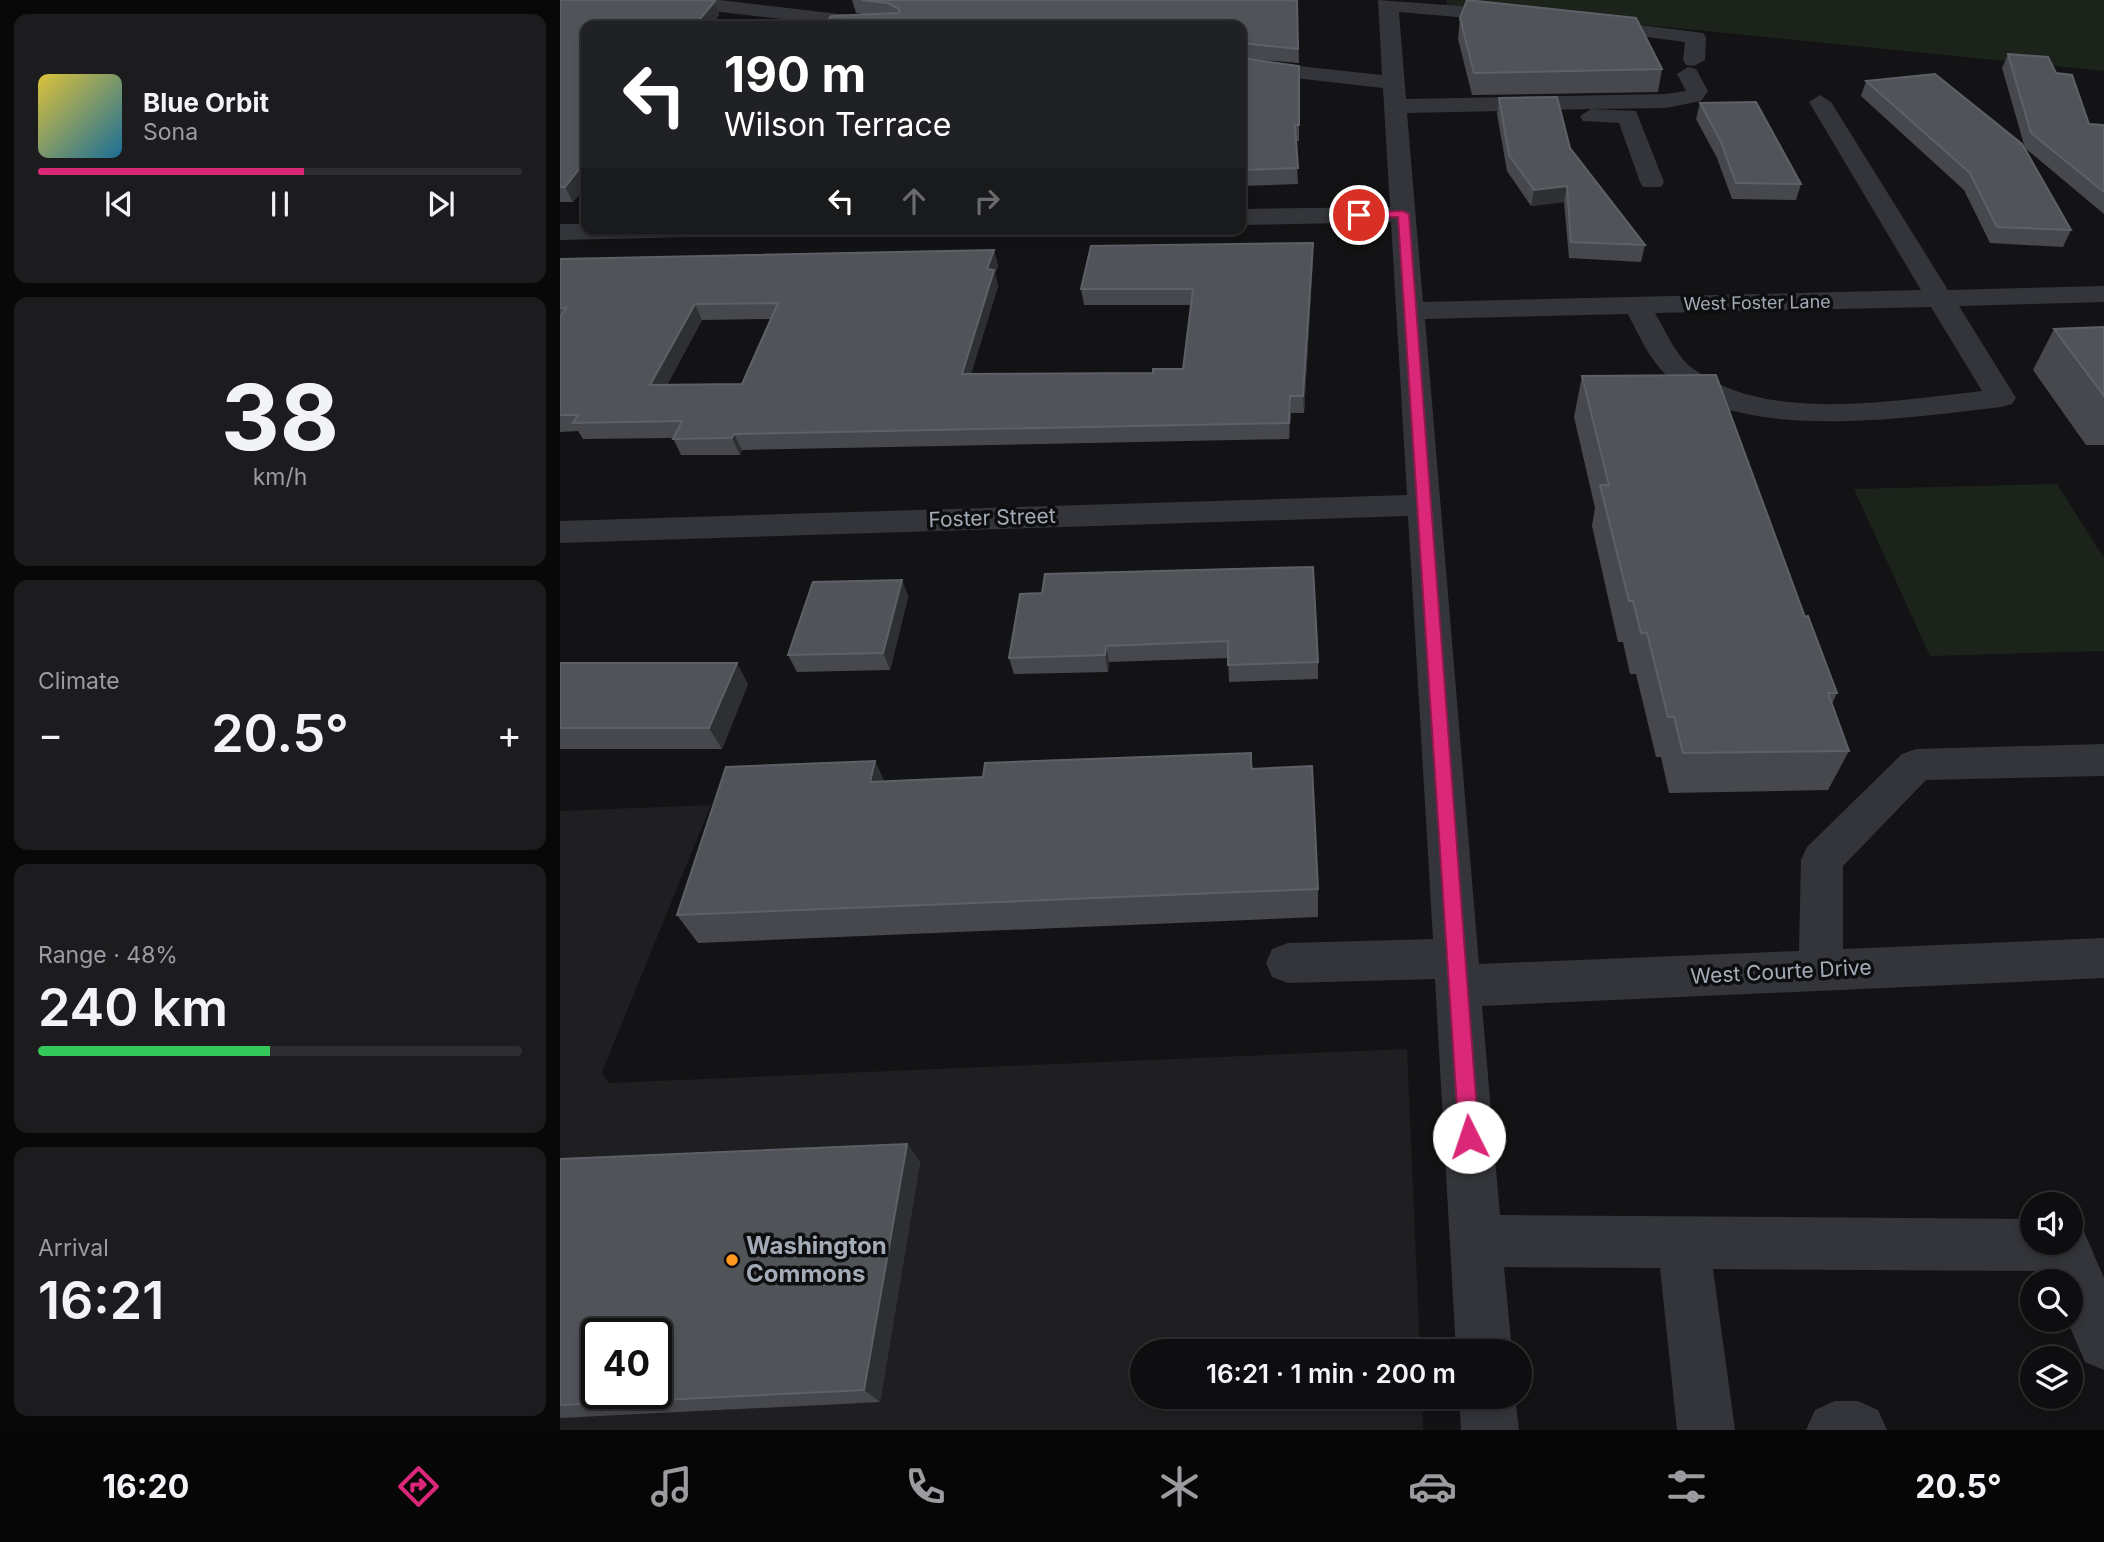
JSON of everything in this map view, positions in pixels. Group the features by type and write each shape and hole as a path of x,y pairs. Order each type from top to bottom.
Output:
{"street":[{"path":"668,0 798,21"},
{"path":"1483,1339 1388,3 1537,19"},
{"path":"1395,102 1666,101 1693,96 1697,91 1691,67 1696,37 1577,23"},
{"path":"1246,67 1395,102 1628,116 1652,182"},
{"path":"1637,306 1668,357 1684,377 1718,394 1763,410 1878,411 2001,398 1819,102"},
{"path":"1246,218 1403,214"},
{"path":"560,232 581,231"},
{"name":"West Foster Lane","path":"1410,311 2104,294"},
{"name":"Foster Street","path":"560,532 1424,505"},
{"path":"1821,970 1822,860 1916,765 2104,760"},
{"name":"West Courte Drive","path":"1288,963 1457,972 1821,970 2104,958"},
{"path":"1477,1241 2064,1245 2104,1343"},
{"path":"1683,1242 1706,1430"},
{"path":"1489,1409 1490,1430"},
{"path":"1835,1430 1858,1430"}],"shaded area":[{"path":"1447,0 2104,0 2104,71 1447,5"},
{"path":"2057,484 2104,558 2104,651 1930,656 1854,489"},
{"name":"Washington Commons","path":"711,805 602,1072 609,1083 1407,1049 1419,1339 1130,1339 1130,1409 1422,1409 1423,1430 560,1430 560,811"}],"building":[{"path":"560,0 715,1 698,21 581,21 581,166 565,187 560,187"},
{"path":"861,0 1297,1 1298,49 1246,44 1246,21 828,21 831,16 899,13 899,9 888,3"},
{"path":"1467,0 1636,18 1662,69 1474,73 1460,18"},
{"path":"2008,54 2048,57 2056,73 2072,75 2089,124 2104,125 2104,192 2031,133"},
{"path":"1246,59 1299,66 1299,125 1295,125 1298,168 1246,170"},
{"path":"1935,74 2022,144 2071,230 1997,227 1970,173 1866,81"},
{"path":"1557,97 1570,148 1645,245 1571,242 1567,186 1534,190 1509,155 1499,98"},
{"path":"1756,102 1801,184 1736,183 1721,142 1700,103"},
{"path":"1313,243 1303,396 1290,396 1289,423 734,434 732,438 673,439 682,421 573,423 578,415 560,415 560,317 566,308 560,308 560,259 994,250 987,269 994,270 962,374 1153,373 1153,369 1183,369 1193,289 1081,289 1091,246","holes":["778,303 742,384 650,385 695,304"]},
{"path":"2104,327 2104,396 2054,329"},
{"path":"1716,375 1805,617 1808,616 1837,693 1828,693 1849,751 1683,753 1674,717 1668,717 1647,633 1641,633 1633,601 1629,601 1600,485 1609,485 1582,376"},
{"path":"1313,567 1318,662 1228,665 1228,641 1106,646 1105,655 1009,658 1020,594 1042,593 1045,574"},
{"path":"902,580 883,653 788,655 813,582"},
{"path":"560,663 737,663 709,728 560,728"},
{"path":"1251,753 1251,769 1312,766 1318,889 677,915 726,767 875,761 870,782 983,777 985,763"},
{"name":"Washington Commons","path":"907,1144 864,1390 672,1399 672,1318 581,1318 581,1404 560,1405 560,1159"}],"place":[{"name":"Washington Commons","path":"732,1260"}],"route":[{"path":"1359,215 1403,214 1469,1137"}]}
